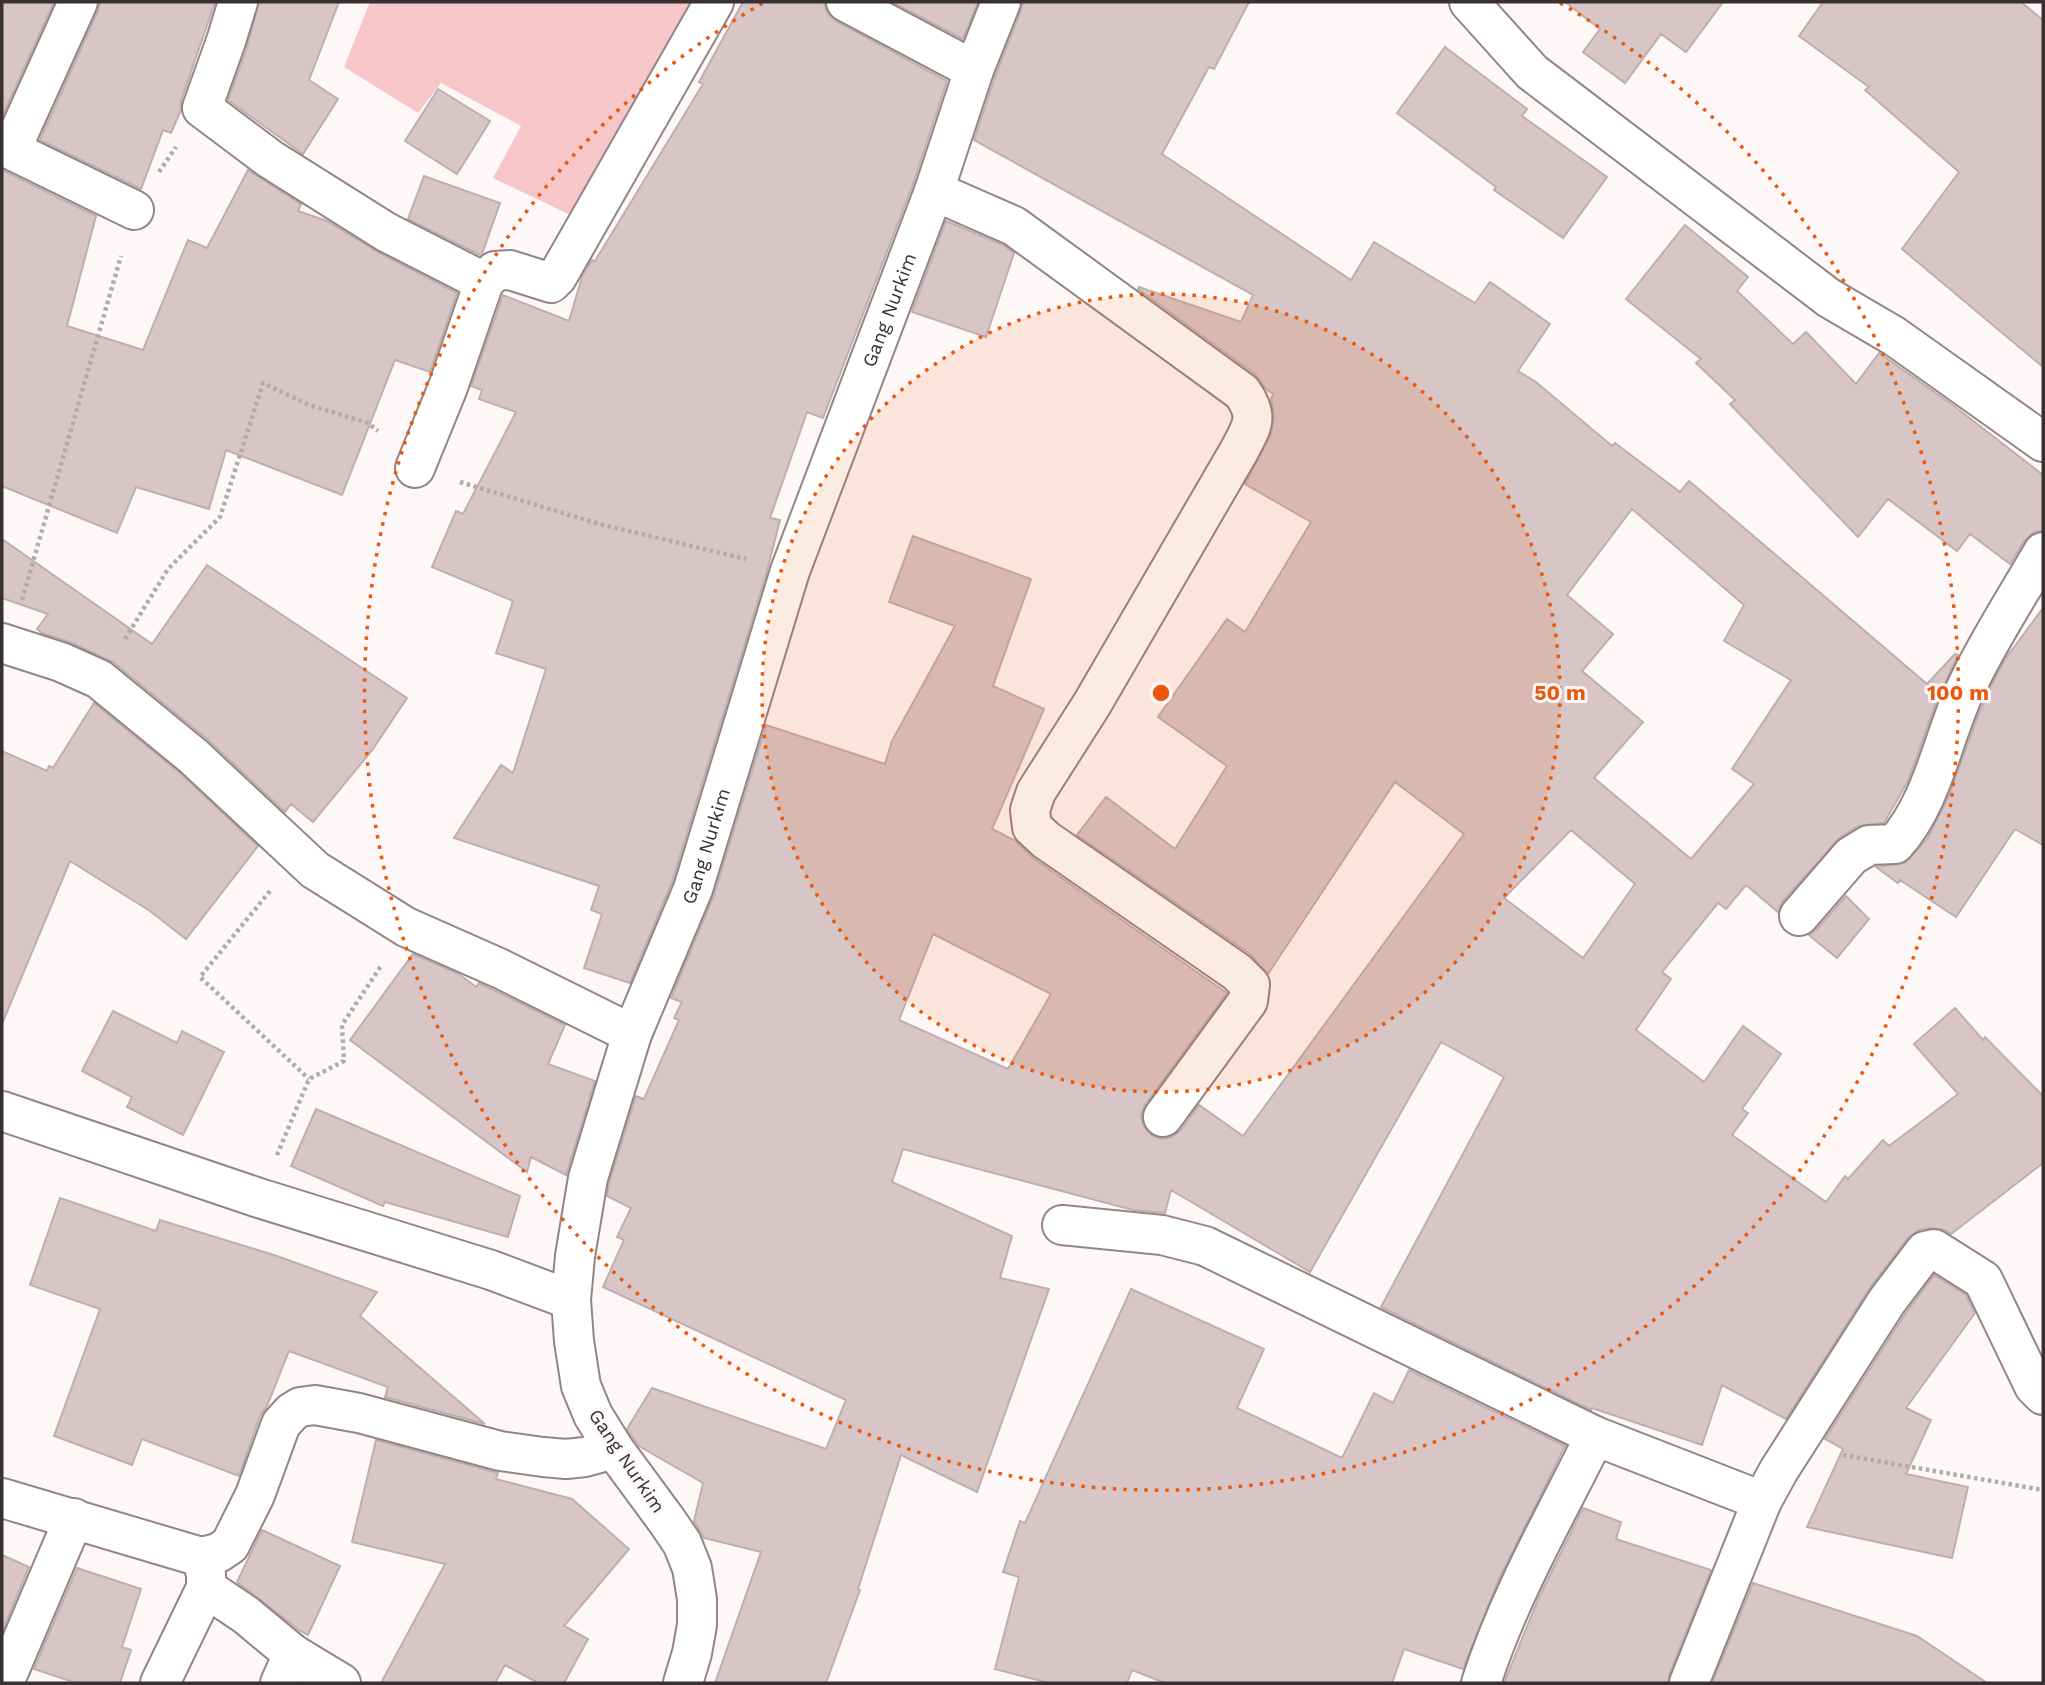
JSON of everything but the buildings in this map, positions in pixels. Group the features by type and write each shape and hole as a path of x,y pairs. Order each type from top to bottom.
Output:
{"street":[{"path":"78,2 11,150 134,210"},
{"path":"238,2 202,108 270,159 386,232 484,282"},
{"path":"415,468 448,387 484,282 495,271 510,270 551,283 556,277 714,2"},
{"path":"846,2 975,70"},
{"name":"Gang Nurkim","path":"683,1683 697,1625 697,1599 692,1568 682,1543 614,1449 593,1415 581,1387 571,1300 575,1256 588,1178 632,1034 693,889 790,571 934,191 1001,2"},
{"path":"1469,2 1532,72 1829,298 1894,336 2043,442"},
{"path":"934,191 1014,226 1242,392 1252,405 1254,418 1239,451 1092,704 1036,792 1030,810 1032,827 1046,840 1237,972 1250,985 1248,1001 1163,1117"},
{"path":"1799,916 1851,856 1869,845 1895,844 1903,835 1936,770 1965,690 2043,552"},
{"path":"5,644 61,662 99,679 193,756 315,870 406,927 501,969 632,1034"},
{"path":"2,1111 259,1198 491,1269 571,1300"},
{"path":"1062,1225 1162,1235 1205,1246 1595,1436 1762,1501"},
{"path":"1689,1683 1762,1501 1887,1301 1925,1251 1934,1248 1983,1280 2034,1386 2043,1395"},
{"path":"160,1683 204,1573 218,1553 230,1545 255,1495 281,1424 300,1406 314,1405 348,1411 500,1451 543,1457 585,1457 614,1449"},
{"path":"1481,1683 1493,1644 1519,1586 1595,1436"},
{"path":"2,1498 74,1518 204,1573 246,1615 286,1669 341,1683"},
{"path":"4,1683 74,1518"}],"path":[{"path":"5,644 134,210 202,108"},
{"path":"99,679 168,569 220,517 263,383 309,405 368,423 415,468 600,524 790,571"},
{"path":"276,885 200,977 309,1079"},
{"path":"259,1198 309,1079 344,1061 342,1025 406,927"},
{"path":"1802,1436 1825,1451 2043,1490"}],"shaded area":[{"path":"370,2 720,2 598,228 493,178 521,126 441,83 418,113 344,67"}]}
